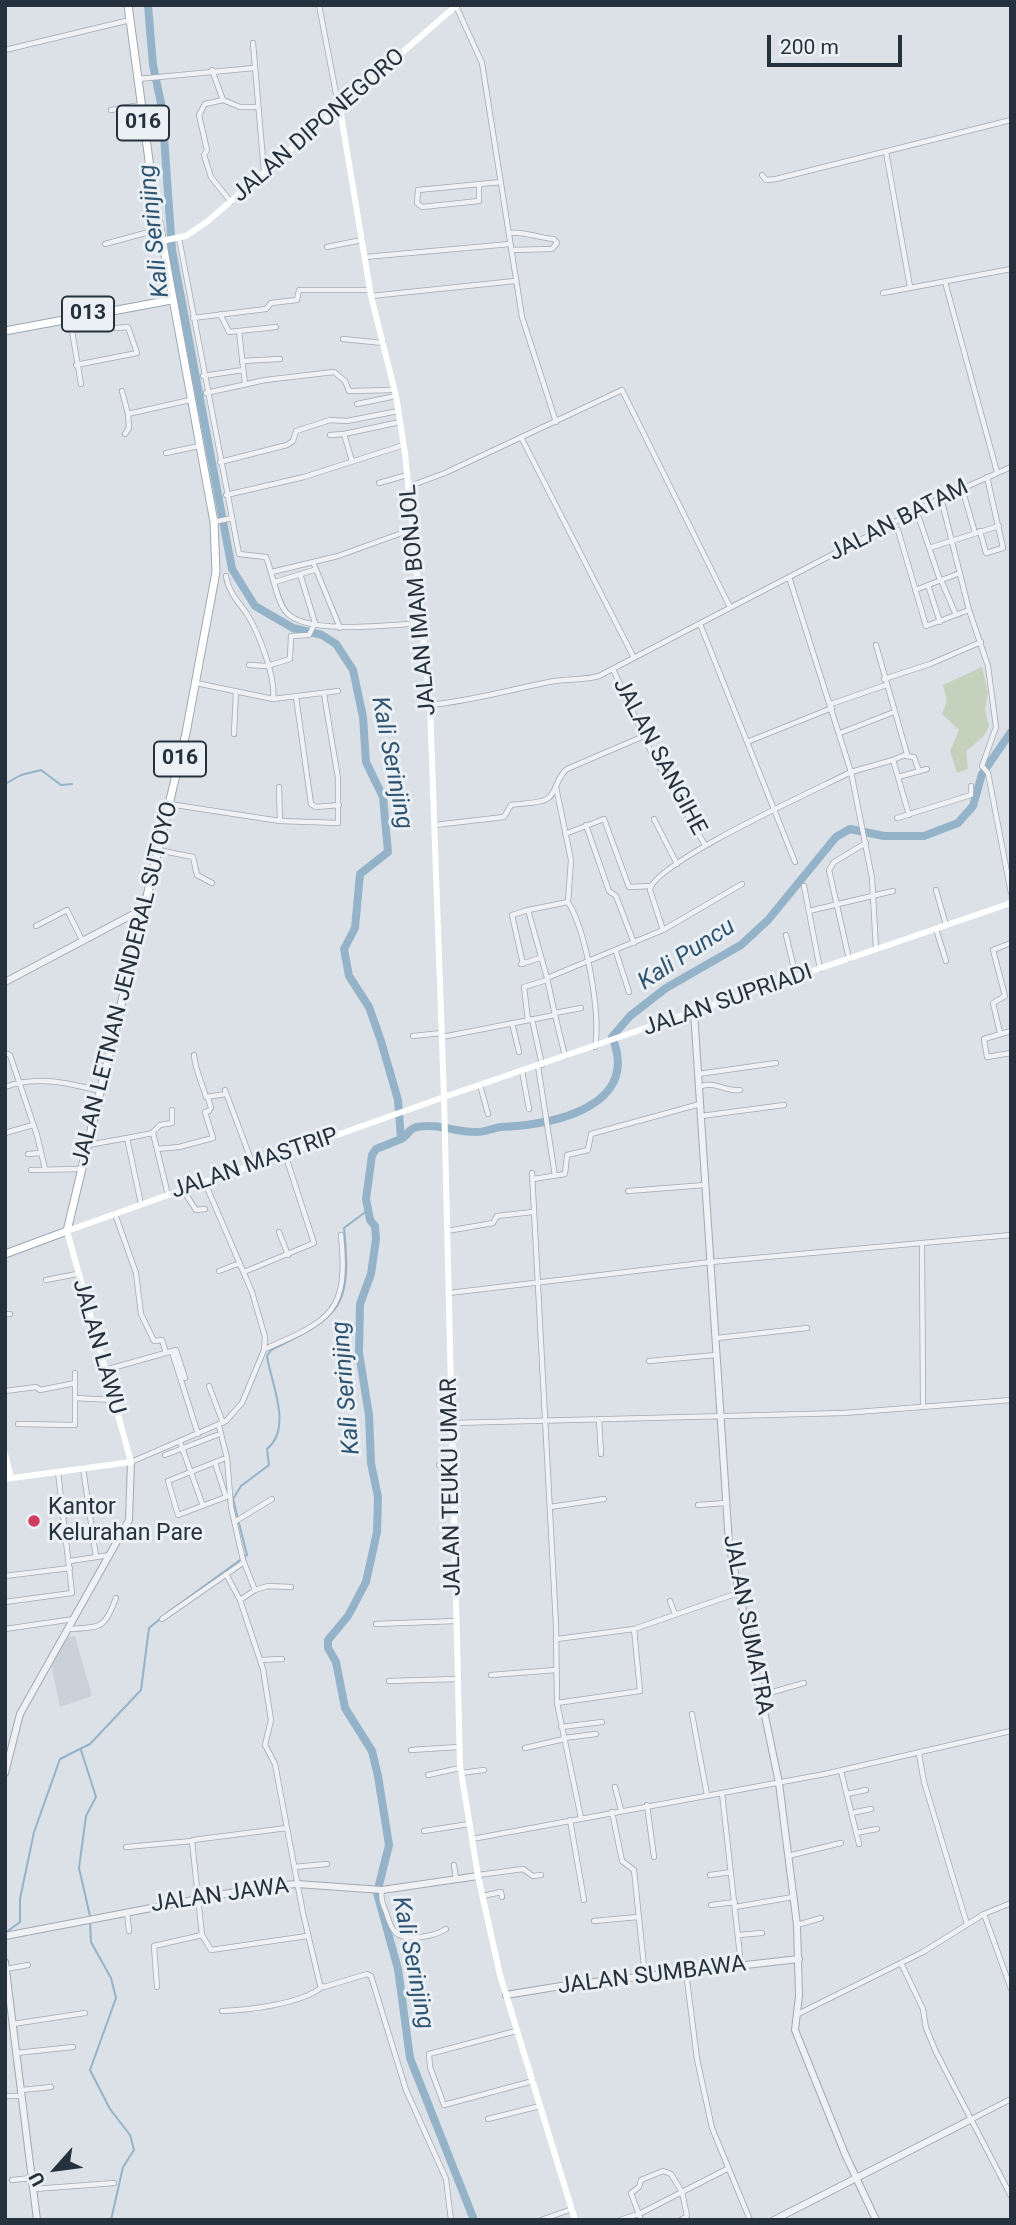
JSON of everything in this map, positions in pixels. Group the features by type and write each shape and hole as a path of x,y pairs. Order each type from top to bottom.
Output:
{"main road":[{"name":"016","path":"128,5 137,80 160,229 164,240"},
{"name":"JALAN DIPONEGORO","path":"164,240 178,238 199,228 340,109 457,5"},
{"name":"JALAN IMAM BONJOL","path":"340,109 371,293 395,393 410,486 430,705 444,1097"},
{"name":"JALAN LETNAN JENDERAL SUTOYO","path":"66,1231 169,804 196,683 216,572 216,521 171,300 164,240"},
{"name":"013","path":"5,331 171,300"},
{"name":"JALAN SUPRIADI","path":"444,1097 595,1048 1011,904"},
{"name":"JALAN MASTRIP","path":"66,1231 444,1097"},
{"name":"JALAN TEUKU UMAR","path":"444,1097 458,1747 482,1896 506,1995 575,2220"},
{"name":"016","path":"51,1237 70,1213"},
{"path":"5,1254 66,1231"},
{"name":"JALAN LAWU","path":"66,1231 131,1462"},
{"path":"5,1454 8,1479 131,1462"}],"street":[{"path":"319,5 340,109"},
{"path":"457,5 482,64 522,317 556,422"},
{"path":"5,50 130,20"},
{"path":"253,43 264,173"},
{"path":"137,80 212,70 255,68"},
{"path":"212,70 223,100"},
{"path":"231,202 208,170 204,155 207,150 199,115 205,104 223,100 240,107 257,107"},
{"path":"111,110 141,105"},
{"path":"762,174 766,180 776,179 1011,120"},
{"path":"886,152 910,287"},
{"path":"479,185 479,201 422,207 417,203 418,190 501,182"},
{"path":"105,244 160,229"},
{"path":"365,257 511,247 552,249 557,243 554,239 536,239 524,232 509,233"},
{"path":"178,238 229,519 239,554 266,556 287,613 340,628 421,623"},
{"path":"327,247 362,240"},
{"path":"883,293 1011,269"},
{"path":"193,318 263,310 271,303 297,300 299,290 371,293 515,281"},
{"path":"945,282 997,472"},
{"path":"220,314 228,331 276,327"},
{"path":"69,318 81,384"},
{"path":"76,365 137,353 128,327 116,328"},
{"path":"239,331 245,384"},
{"path":"343,339 383,343"},
{"path":"242,361 280,359"},
{"path":"203,376 243,370"},
{"path":"206,393 245,384 334,372 337,378 345,381 349,391 395,393"},
{"path":"410,486 522,439 622,390 730,607"},
{"path":"122,391 129,428 125,434"},
{"path":"357,404 395,393"},
{"path":"128,414 190,400"},
{"path":"220,462 287,445 293,441 296,431 321,422 347,421 398,411"},
{"path":"330,435 400,422"},
{"path":"344,434 352,461"},
{"path":"522,439 634,659"},
{"path":"226,495 304,477 404,445"},
{"path":"166,453 199,446"},
{"name":"JALAN BATAM","path":"430,705 493,696 551,681 583,681 613,669 941,498 1011,467"},
{"path":"379,484 408,475"},
{"path":"962,488 987,554 1003,548 986,477"},
{"path":"941,498 969,610 988,666 996,727 982,766 988,773 1011,893"},
{"path":"919,518 956,615"},
{"path":"216,521 229,519"},
{"path":"929,548 999,526"},
{"path":"272,572 313,562 413,529"},
{"path":"898,530 926,626 969,610"},
{"path":"313,562 314,570 340,628"},
{"path":"275,582 314,570"},
{"path":"915,590 960,573"},
{"path":"249,665 267,666 290,659 291,636 310,633 315,623 300,574"},
{"path":"226,576 230,590 250,619 273,676 273,699"},
{"path":"789,577 832,706 850,772 866,843 873,894 876,950"},
{"path":"928,585 940,622"},
{"path":"700,624 795,862"},
{"path":"884,678 930,664 981,642"},
{"path":"876,645 906,756"},
{"name":"JALAN SANGIHE","path":"613,669 680,805 705,845"},
{"path":"196,683 273,699 338,691"},
{"path":"747,742 886,685"},
{"path":"234,734 236,691"},
{"path":"169,804 280,821 336,824 340,821 336,764 324,694"},
{"path":"296,697 311,804 316,807 339,805"},
{"path":"840,733 894,712"},
{"path":"435,825 504,817 511,805 548,798 566,769 644,736"},
{"path":"565,834 604,820 629,887 650,886 705,845 850,772 906,756 914,757 919,771"},
{"path":"893,760 909,815"},
{"path":"898,777 927,769"},
{"path":"556,784 572,866 568,873 568,902 588,964 596,1007 595,1048"},
{"path":"279,786 280,821"},
{"path":"897,818 972,794 971,786"},
{"path":"654,819 677,864"},
{"path":"586,825 609,891 617,897 634,943"},
{"path":"849,959 829,870 834,862 866,843"},
{"path":"158,850 194,857 197,875 212,883"},
{"path":"555,1177 540,1065 524,986 588,964 663,930 742,884"},
{"path":"650,886 663,930"},
{"path":"804,886 820,969"},
{"path":"936,890 946,925"},
{"path":"809,911 893,891"},
{"path":"540,958 522,964 512,917 514,912 568,902"},
{"path":"5,982 143,909"},
{"path":"36,926 67,910 82,940"},
{"path":"528,910 565,1057"},
{"path":"936,929 946,961"},
{"path":"786,935 796,977"},
{"path":"1000,1034 993,1003 1005,996 993,950 1011,943"},
{"path":"616,951 629,992"},
{"path":"412,1036 442,1035 512,1023 581,1007"},
{"name":"JALAN SUMATRA","path":"694,1012 726,1503 738,1593 749,1630 779,1783 797,1924 799,1959 796,2034 876,2220"},
{"path":"512,1023 519,1052"},
{"path":"1011,1031 985,1037 986,1056 1011,1053"},
{"path":"5,1053 9,1055 45,1169"},
{"path":"157,1149 213,1138 205,1112 210,1110 208,1098 202,1077 195,1070 194,1055"},
{"path":"698,1074 776,1063"},
{"path":"522,1071 529,1109"},
{"path":"5,1087 18,1082 54,1082 100,1091"},
{"path":"699,1087 712,1084 728,1091 740,1090"},
{"path":"481,1085 488,1114"},
{"path":"208,1098 226,1092 253,1166"},
{"path":"581,1818 557,1703 550,1507 532,1176 555,1177 566,1172 566,1155 590,1148 588,1138 592,1134 700,1104"},
{"path":"701,1116 784,1105"},
{"path":"87,1145 152,1132 160,1125 172,1123 172,1110"},
{"path":"5,1133 33,1125"},
{"path":"152,1132 167,1195"},
{"path":"127,1138 141,1204"},
{"path":"28,1154 41,1153"},
{"path":"244,1272 314,1243 285,1154"},
{"path":"31,1170 81,1169"},
{"path":"165,1455 220,1428 242,1403 264,1350 260,1315 205,1183"},
{"path":"628,1191 705,1185"},
{"path":"183,1190 196,1210 205,1209"},
{"path":"447,1231 493,1223 497,1216 533,1212"},
{"path":"115,1213 134,1264 141,1314 155,1341 162,1341 169,1352 198,1434"},
{"path":"279,1232 288,1255"},
{"path":"264,1350 320,1321 337,1304 343,1275 341,1235"},
{"path":"449,1293 711,1262 1011,1235"},
{"path":"922,1244 923,1407"},
{"path":"219,1271 240,1263"},
{"path":"46,1280 77,1274"},
{"path":"716,1338 807,1328"},
{"path":"106,1370 169,1352 178,1352 185,1378"},
{"path":"649,1361 717,1355"},
{"path":"18,1424 75,1426 75,1373"},
{"path":"5,1391 36,1387 40,1390 75,1383"},
{"path":"209,1386 227,1458 230,1502 239,1520 243,1559 255,1590"},
{"path":"75,1398 114,1400"},
{"path":"451,1423 721,1417 1011,1400"},
{"path":"598,1419 601,1454"},
{"path":"5,1773 20,1714 71,1629 111,1555 131,1510 131,1462 181,1446 198,1434 220,1428"},
{"path":"181,1446 203,1506"},
{"path":"215,1462 226,1497 180,1515 175,1510 168,1482 191,1471 215,1462 223,1459"},
{"path":"439,1465 452,1465"},
{"path":"83,1468 96,1557"},
{"path":"5,1602 70,1594 70,1564 58,1472"},
{"path":"239,1520 272,1499"},
{"path":"550,1507 604,1499"},
{"path":"698,1504 726,1503"},
{"path":"5,1576 111,1555"},
{"path":"163,1619 243,1559"},
{"path":"226,1574 240,1600 261,1660 271,1720 265,1745 274,1760 307,1936 322,1987"},
{"path":"240,1600 255,1590 268,1586 291,1587"},
{"path":"556,1639 634,1629 738,1593"},
{"path":"71,1629 101,1626 116,1598"},
{"path":"670,1601 675,1614"},
{"path":"5,1629 76,1619"},
{"path":"376,1624 454,1621"},
{"path":"557,1703 640,1691 634,1629"},
{"path":"261,1660 282,1659"},
{"path":"491,1675 556,1670"},
{"path":"389,1681 456,1679"},
{"path":"762,1695 804,1683"},
{"path":"692,1714 707,1795"},
{"path":"561,1727 602,1722"},
{"path":"472,1839 841,1771 1011,1731"},
{"path":"525,1748 564,1738 596,1734"},
{"path":"411,1750 458,1747"},
{"path":"919,1754 924,1782 967,1924"},
{"path":"428,1775 484,1770"},
{"path":"841,1771 859,1844"},
{"path":"615,1787 621,1810"},
{"path":"847,1794 866,1790"},
{"path":"722,1793 741,1965"},
{"path":"647,1805 653,1857"},
{"path":"851,1813 871,1809"},
{"path":"612,1812 622,1861 634,1870 645,1976"},
{"path":"570,1820 584,1900"},
{"path":"424,1831 469,1824"},
{"path":"126,1847 287,1828"},
{"path":"856,1833 877,1829"},
{"path":"192,1840 202,1935 208,1947 214,1950 307,1936"},
{"path":"787,1856 841,1843"},
{"path":"294,1867 327,1864"},
{"path":"454,1865 456,1880"},
{"path":"478,1875 523,1869 533,1877 541,1875"},
{"path":"710,1875 731,1872"},
{"name":"JALAN JAWA","path":"5,1936 199,1897 297,1884 381,1890 478,1875"},
{"path":"381,1890 381,1898 393,1929 400,1935 425,1936 446,1929"},
{"path":"482,1896 501,1892 502,1897"},
{"path":"711,1905 735,1905 794,1897"},
{"path":"798,2014 901,1963 984,1913 1011,1903"},
{"path":"126,1911 129,1931"},
{"path":"984,1913 1011,1989"},
{"path":"594,1921 638,1917"},
{"path":"797,1924 821,1919"},
{"path":"738,1935 762,1933"},
{"path":"157,1987 154,1946 202,1935"},
{"name":"JALAN SUMBAWA","path":"506,1995 799,1959"},
{"path":"5,1962 37,2220"},
{"path":"901,1963 923,2009 926,2028 936,2052 1011,2196"},
{"path":"6,1969 28,1965"},
{"path":"686,1972 707,2107 727,2169 750,2220"},
{"path":"222,2011 253,2009 367,1974 371,1976 406,2090 446,2179 451,2220"},
{"path":"12,2024 85,2013"},
{"path":"516,2031 429,2054 430,2067 444,2105 533,2081"},
{"path":"16,2053 73,2047"},
{"path":"5,2096 51,2087"},
{"path":"774,2220 1011,2099"},
{"path":"488,2119 540,2106"},
{"path":"620,2220 639,2217 727,2169"},
{"path":"639,2217 631,2194 641,2180 666,2171 671,2174 681,2192 687,2216 681,2220"},
{"path":"12,2180 32,2178"},
{"path":"34,2189 114,2183"},
{"path":"541,2220 572,2209"}],"shaded area":[{"path":"75,1636 92,1696 60,1707 51,1664 66,1637"}],"green space":[{"path":"982,667 988,693 985,709 989,726 984,736 966,751 968,769 957,773 950,751 959,730 942,714 947,701 943,685"}],"waterway":[{"name":"Kali Serinjing","path":"148,5 153,65 162,108 172,250 232,569 255,606 293,628 322,635 336,644 353,670 363,717 366,762 383,797 388,852 360,874 355,928 344,949 349,976 369,1007 381,1041 398,1100 401,1139 376,1149 372,1155 366,1199 370,1220 375,1226 376,1239 371,1274 360,1304 359,1353 369,1415 371,1463 378,1497 377,1532 366,1582 348,1616 328,1640 328,1648 336,1662 345,1708 372,1751 378,1776 389,1845 377,1893 398,1969 410,2058 474,2220"},
{"name":"Kali Puncu","path":"401,1139 417,1127 432,1126 482,1132 543,1122 586,1108 603,1096 614,1081 618,1061 612,1037 630,1016 666,988 741,945 768,920 836,837 850,829 884,836 924,836 958,823 973,806 982,774 1011,732"},
{"path":"5,784 21,775 41,770 61,785 72,784"},
{"path":"167,1613 247,1555 233,1499 241,1486 269,1465 267,1449 275,1440 279,1429 278,1405 267,1356 271,1350 313,1328 337,1306 346,1276 344,1228 368,1210"},
{"path":"5,1933 20,1922 20,1899 34,1832 60,1759 90,1744 141,1690 149,1628 160,1619"},
{"path":"81,1750 96,1797 86,1816 79,1868 90,1916"},
{"path":"90,1922 91,1942 111,1978 116,1998 90,2070 110,2109 130,2135 134,2150 123,2167 111,2220"}],"place":[{"name":"Kantor Kelurahan Pare","path":"34,1521"}]}
